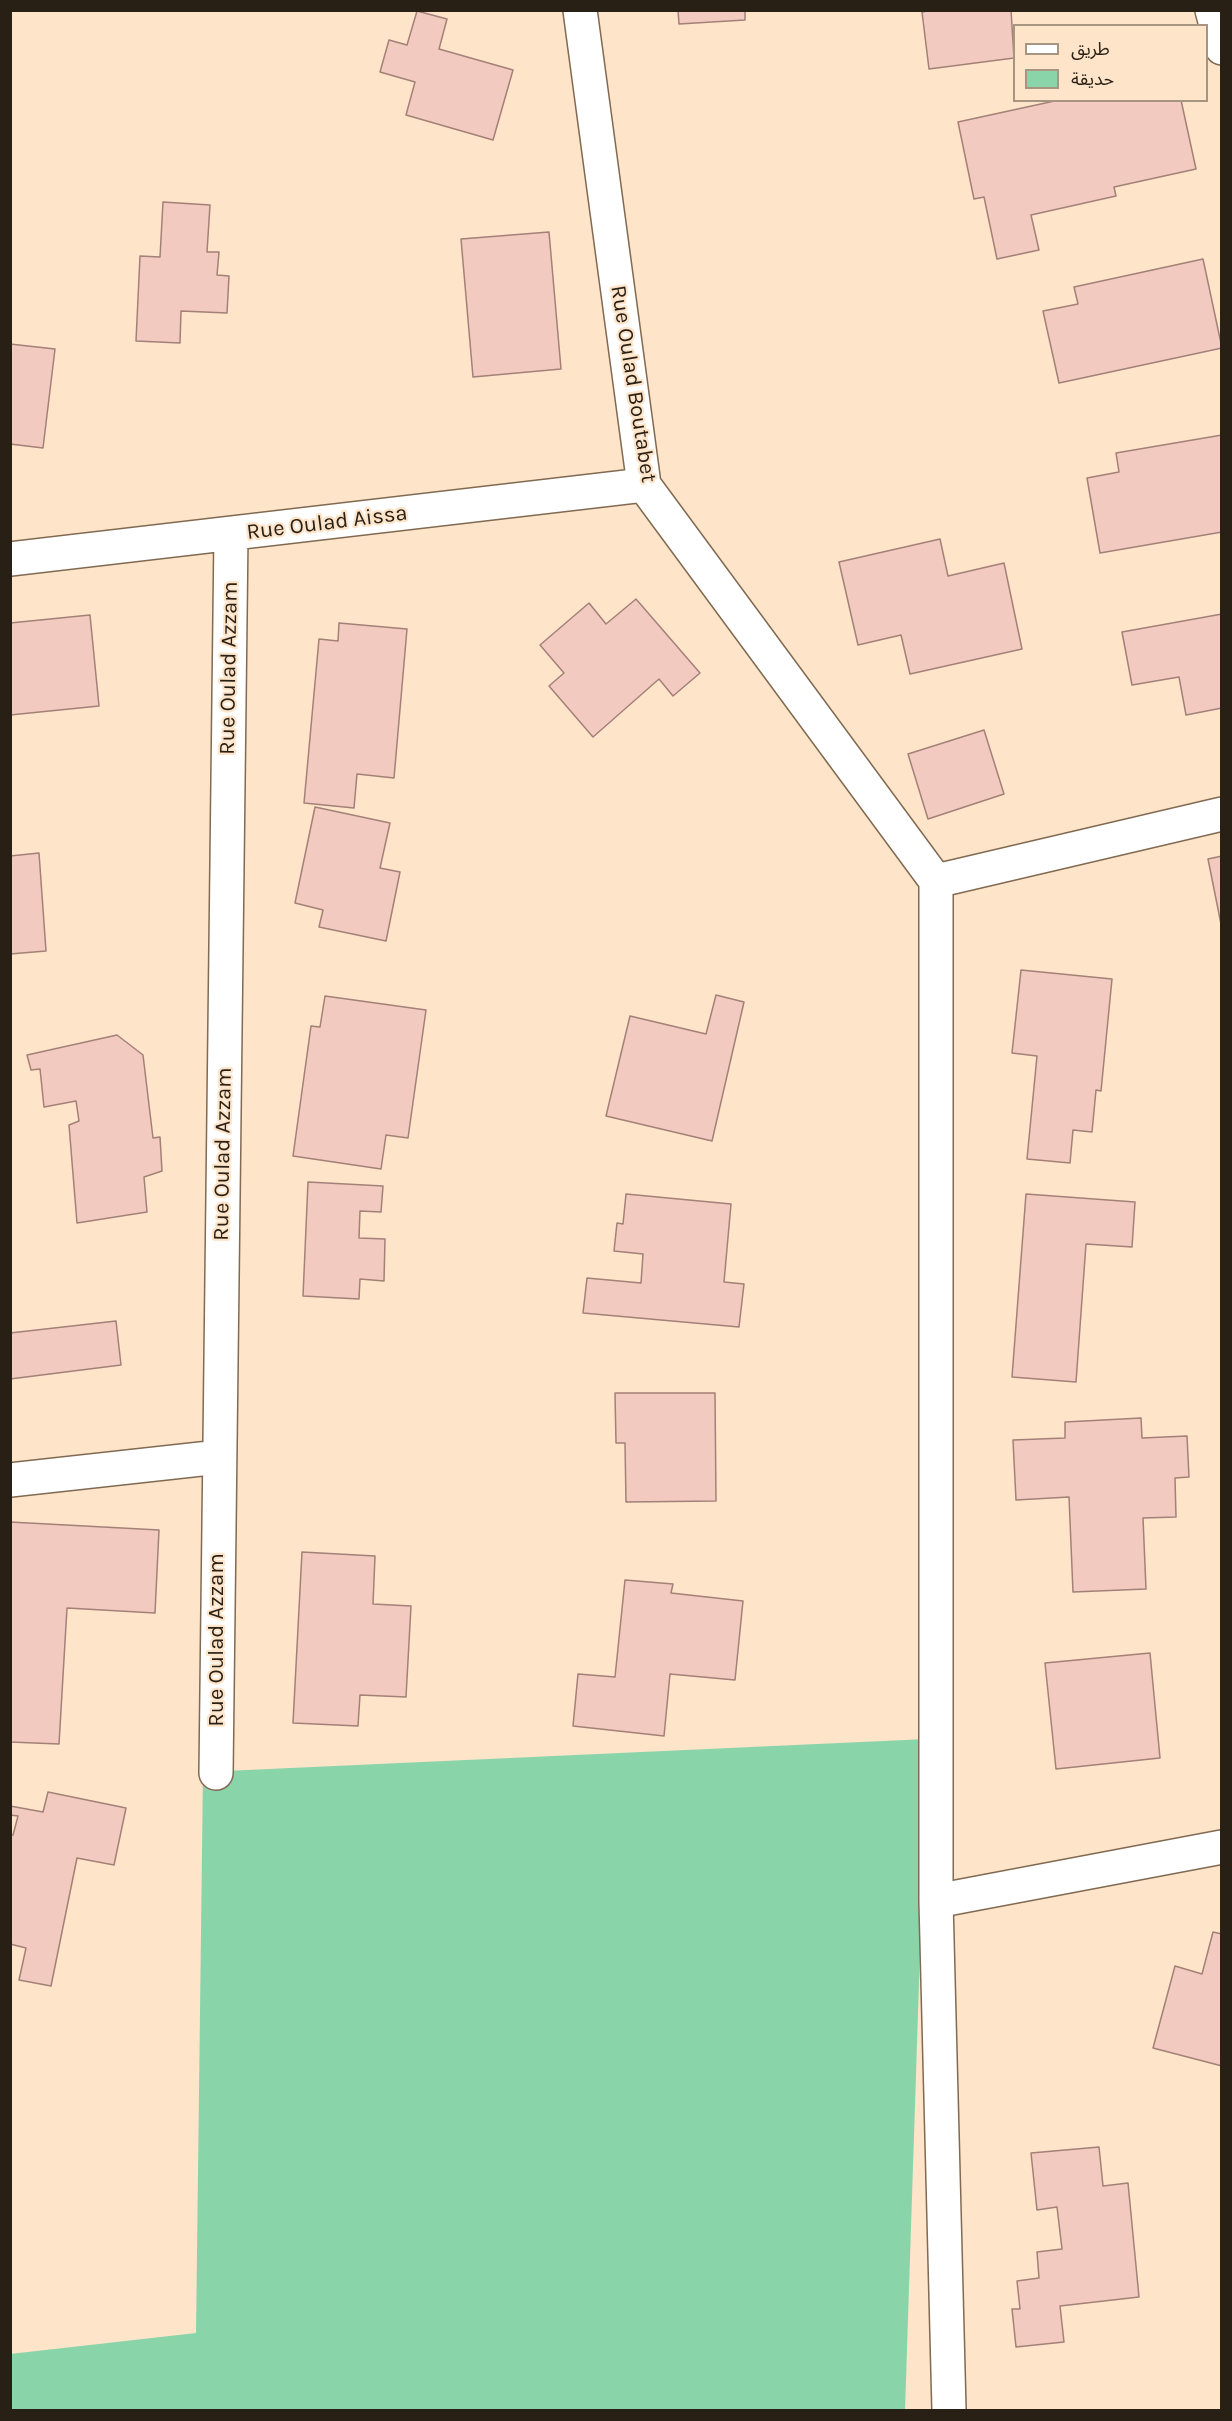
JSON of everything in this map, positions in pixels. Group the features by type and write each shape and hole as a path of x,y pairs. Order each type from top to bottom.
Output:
{"street":[{"name":"Rue Oulad Boutabet","path":"580,10 644,485 936,881"},
{"path":"1212,10 1221,48"},
{"name":"Rue Oulad Aissa","path":"10,559 644,485"},
{"name":"Rue Oulad Azzam","path":"216,1773 231,534"},
{"path":"949,2410 936,1901 936,881 1221,814"},
{"path":"10,1480 219,1457"},
{"path":"936,1901 1221,1847"}],"green space":[{"path":"927,1739 905,2410 11,2410 10,2354 196,2333 203,1772"}],"building":[{"path":"678,10 745,10 745,20 679,24"},
{"path":"1011,10 1013,58 929,69 922,12"},
{"path":"417,11 447,19 439,49 513,70 493,140 406,115 415,82 380,72 389,40 407,45"},
{"path":"1050,102 1181,102 1196,169 1114,187 1116,196 1031,215 1039,250 997,259 984,197 974,199 958,122"},
{"path":"163,202 210,205 207,252 219,252 217,275 229,276 227,313 181,311 180,343 136,341 140,256 160,257"},
{"path":"549,232 561,369 473,377 461,239"},
{"path":"1203,259 1222,348 1059,383 1043,311 1078,304 1074,287"},
{"path":"10,344 55,349 43,448 10,444"},
{"path":"1222,435 1222,532 1100,553 1087,478 1119,472 1116,453"},
{"path":"940,539 948,576 1004,563 1022,649 910,674 901,635 858,645 839,562"},
{"path":"636,599 700,673 673,696 659,679 593,737 549,686 564,673 540,645 589,603 606,624"},
{"path":"1222,614 1222,708 1186,715 1179,677 1132,685 1122,632"},
{"path":"90,615 99,706 10,715 10,623"},
{"path":"339,623 407,629 394,778 357,774 354,808 304,803 319,639 338,641"},
{"path":"984,730 1004,794 928,819 908,754"},
{"path":"315,807 390,823 380,868 400,872 386,941 319,927 323,910 295,903"},
{"path":"39,853 46,951 10,954 10,856"},
{"path":"1222,856 1222,929 1208,859"},
{"path":"1021,970 1112,979 1101,1091 1096,1090 1092,1132 1073,1130 1070,1163 1027,1159 1037,1056 1012,1053"},
{"path":"716,995 744,1002 712,1141 606,1116 630,1016 706,1034"},
{"path":"325,996 426,1010 408,1138 386,1135 381,1169 293,1156 311,1026 320,1027"},
{"path":"117,1035 143,1055 153,1138 160,1137 162,1171 144,1177 147,1212 77,1223 69,1125 79,1121 76,1101 44,1107 40,1069 31,1070 27,1055"},
{"path":"308,1182 383,1186 381,1212 360,1211 359,1238 385,1239 384,1281 360,1279 359,1299 303,1296"},
{"path":"626,1194 731,1204 724,1282 744,1284 739,1327 583,1313 587,1278 641,1283 643,1254 614,1251 617,1223 623,1224"},
{"path":"1026,1194 1135,1202 1132,1247 1086,1244 1076,1382 1012,1377"},
{"path":"116,1321 121,1365 10,1379 10,1333"},
{"path":"615,1393 715,1393 716,1501 626,1502 625,1443 616,1443"},
{"path":"1141,1418 1142,1438 1187,1436 1189,1477 1175,1478 1176,1517 1143,1518 1146,1589 1073,1592 1069,1497 1016,1500 1013,1440 1065,1438 1065,1422"},
{"path":"10,1522 159,1530 155,1613 67,1608 59,1744 10,1742"},
{"path":"302,1552 375,1556 373,1604 411,1606 406,1697 360,1695 358,1726 293,1723"},
{"path":"625,1580 673,1584 671,1593 743,1601 735,1680 670,1674 664,1736 573,1726 578,1674 615,1677"},
{"path":"1150,1653 1160,1758 1056,1769 1045,1663"},
{"path":"48,1792 126,1808 114,1865 77,1858 51,1986 19,1980 26,1948 10,1944 10,1835 13,1835 18,1816 10,1815 10,1806 43,1812"},
{"path":"1213,1932 1222,1934 1222,2066 1153,2048 1175,1966 1202,1974"},
{"path":"1099,2147 1103,2186 1128,2183 1139,2297 1060,2306 1064,2342 1016,2347 1012,2309 1020,2309 1017,2281 1039,2278 1037,2252 1062,2249 1057,2207 1037,2210 1031,2153"}]}
